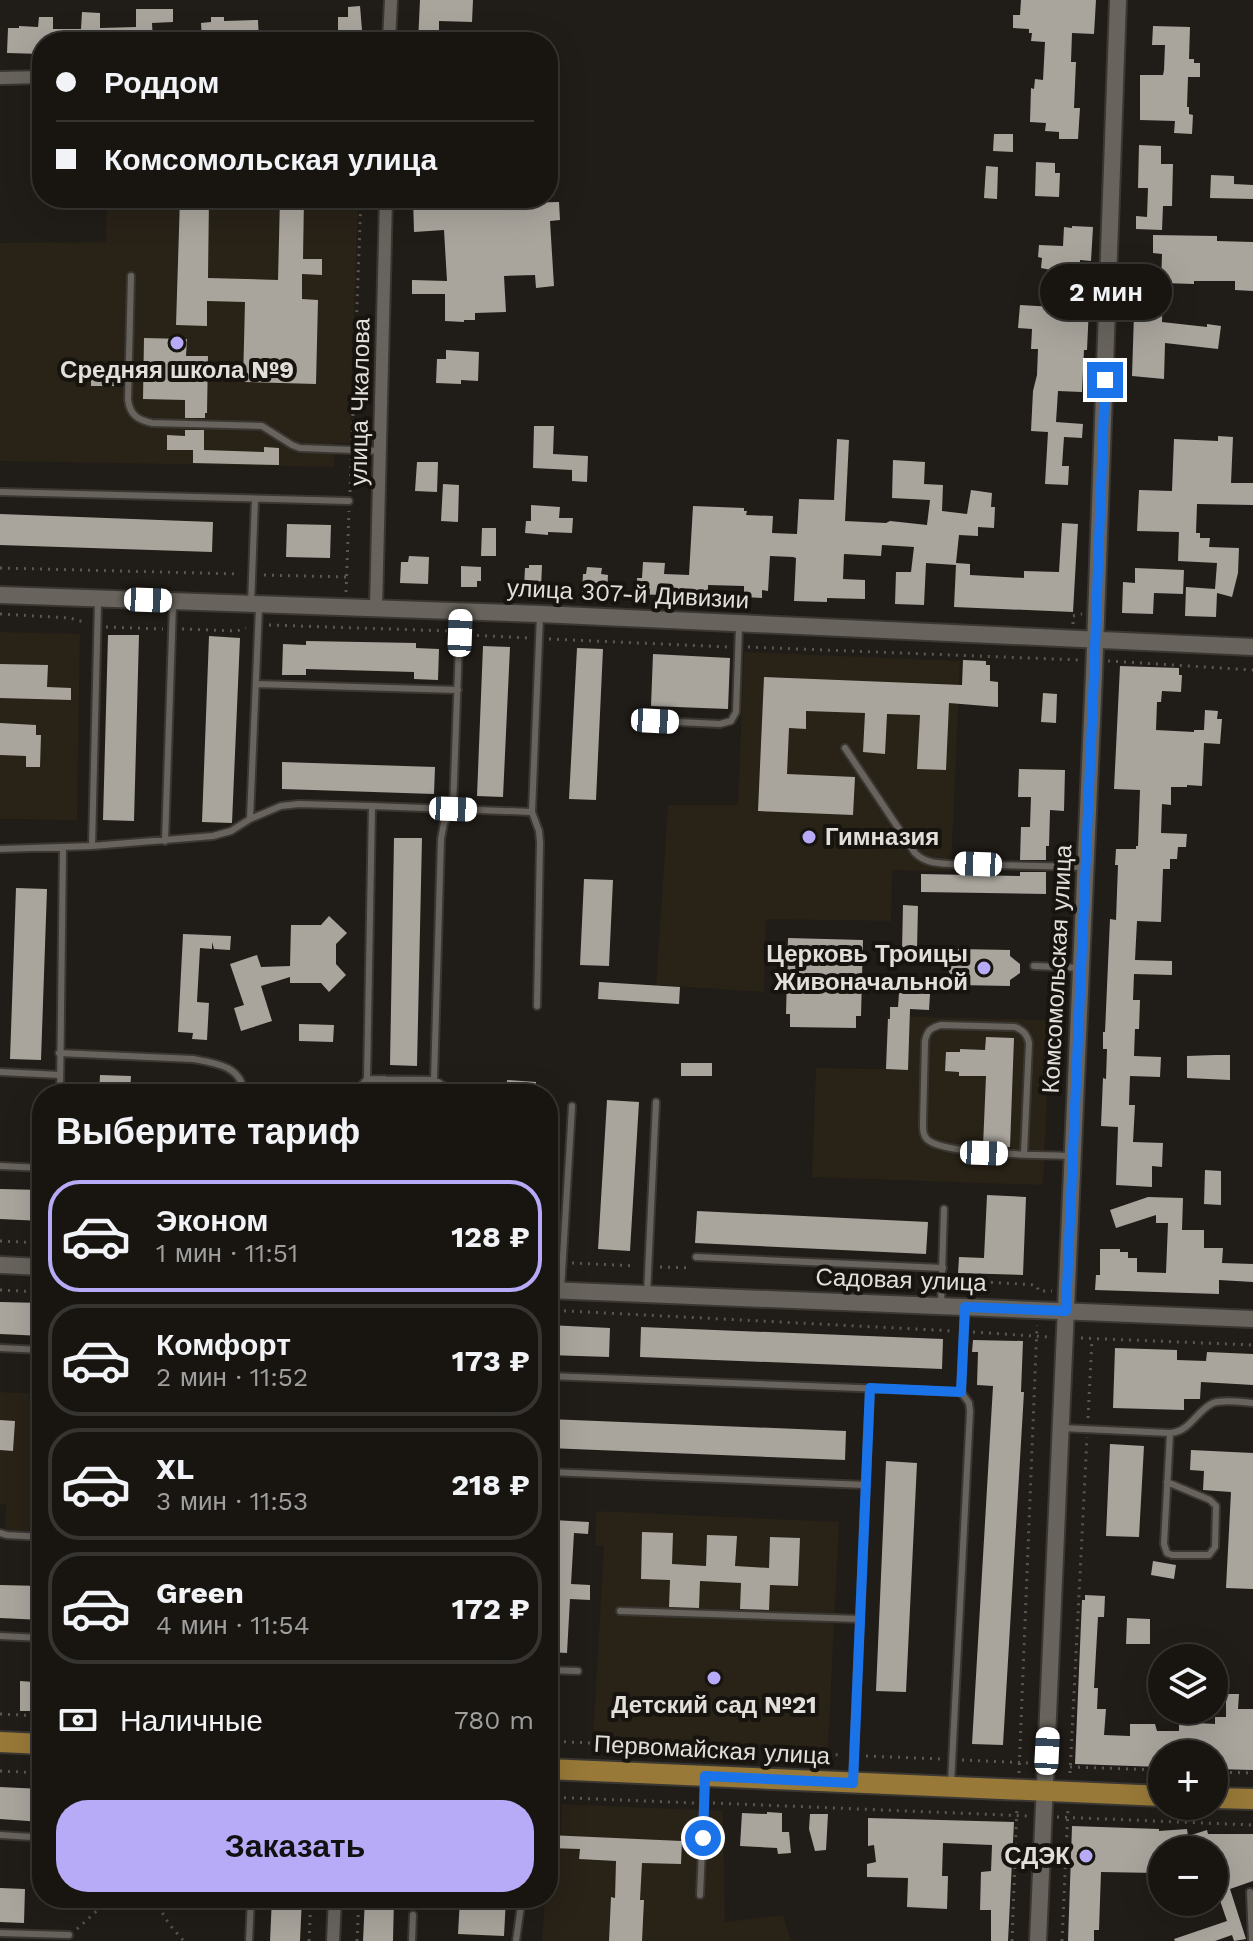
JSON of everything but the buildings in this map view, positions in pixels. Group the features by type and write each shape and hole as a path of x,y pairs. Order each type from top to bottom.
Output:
{"main road":[{"path":"0,1742 32,1744"},
{"name":"Первомайская улица","path":"558,1769 1148,1795"},
{"path":"1228,1798 1253,1799"}],"street":[{"path":"389,32 391,0"},
{"name":"Комсомольская улица","path":"1038,1941 1086,867 1118,0"},
{"path":"0,78 32,77"},
{"name":"улица Чкалова","path":"376,608 386,208"},
{"name":"улица 307-й Дивизии","path":"0,595 540,614 1253,647"},
{"path":"0,1265 32,1267"},
{"name":"Садовая улица","path":"558,1290 1253,1319"},
{"path":"333,1941 335,1908"}],"lane":[{"path":"131,276 128,400 134,416 152,423 262,426 300,448 381,451"},
{"path":"0,492 349,501"},
{"path":"250,819 258,624 252,574 255,499"},
{"path":"92,846 98,599"},
{"path":"165,841 173,601"},
{"path":"434,1080 441,839 444,823 453,809 461,611"},
{"path":"537,1006 540,842 532,812 540,614"},
{"path":"655,721 720,724 731,721 736,712 739,623"},
{"path":"256,684 458,690"},
{"path":"845,748 921,859 951,864 1086,867"},
{"path":"0,849 92,846 222,834 281,806 299,804 532,812"},
{"path":"363,1084 367,1079 372,806"},
{"path":"60,1084 63,847"},
{"path":"1034,966 1081,968"},
{"path":"1024,1154 1027,1035 1015,1027 941,1025 931,1028 925,1041 923,1132 927,1139 934,1144 969,1151 1024,1154 1072,1156"},
{"path":"59,1053 193,1059 231,1070 242,1084"},
{"path":"0,1072 60,1075"},
{"path":"367,1079 434,1080 442,1084"},
{"path":"384,1079 384,1084"},
{"path":"647,1294 656,1102"},
{"path":"558,1258 572,1106"},
{"path":"0,1166 32,1168"},
{"path":"941,1306 944,1209"},
{"path":"696,1257 943,1268"},
{"path":"951,1787 970,1411 969,1403 961,1392 965,1307"},
{"path":"0,1348 32,1350"},
{"path":"558,1376 961,1392"},
{"path":"853,1783 870,1388"},
{"path":"1061,1428 1181,1432 1216,1402 1253,1403"},
{"path":"1167,1482 1210,1500 1216,1506 1215,1547 1209,1555 1172,1555 1165,1549 1167,1482 1170,1433"},
{"path":"558,1472 866,1485"},
{"path":"0,1533 32,1536"},
{"path":"620,1611 860,1619"},
{"path":"0,1636 32,1638"},
{"path":"558,1670 578,1671"},
{"path":"700,1895 705,1776"},
{"path":"0,1835 32,1837"},
{"path":"1250,1892 1252,1941"},
{"path":"249,1941 251,1908"},
{"path":"516,1941 521,1908"},
{"path":"412,1941 413,1915"},
{"path":"0,1933 69,1935"}],"path":[{"path":"345,627 361,208"},
{"path":"0,568 347,577"},
{"path":"0,614 70,618 98,627 237,631 258,624 1071,660"},
{"path":"1113,662 1253,670"},
{"path":"0,1241 32,1243"},
{"path":"0,1290 32,1292"},
{"path":"558,1311 1037,1336 1019,1763 558,1741"},
{"path":"1148,1769 1070,1766 1089,1339 1253,1345"},
{"path":"0,1714 32,1716"},
{"path":"0,1771 32,1773"},
{"path":"1228,1772 1253,1773"},
{"path":"558,1797 1017,1816 1012,1941"},
{"path":"1062,1941 1068,1817 1253,1825"},
{"path":"69,1935 100,1908"},
{"path":"160,1908 165,1919 184,1941"},
{"path":"309,1941 311,1908"},
{"path":"357,1941 359,1908"}],"shaded area":[{"name":"Средняя школа №9","path":"107,208 358,208 350,443 334,443 334,467 0,461 0,243 106,242"},
{"path":"0,632 80,634 77,820 0,819"},
{"name":"Гимназия","path":"744,652 960,661 951,871 892,870 891,921 766,919 764,992 656,985 668,805 738,805"},
{"path":"887,1016 1050,1020 1043,1185 812,1177 816,1068 885,1069"},
{"path":"0,1392 32,1394 32,1533 5,1532 6,1505 0,1504"},
{"name":"Детский сад №21","path":"596,1511 839,1522 828,1749 593,1737 604,1546 595,1545"},
{"path":"562,1804 723,1811 725,1922 783,1915 791,1941 542,1941 544,1908 558,1908"}],"place":[{"name":"Средняя школа №9","path":"177,343"},
{"name":"Гимназия","path":"809,837"},
{"name":"Церковь Троицы Живоначальной","path":"984,968"},
{"name":"Детский сад №21","path":"714,1678"},
{"name":"СДЭК","path":"1086,1856"}],"route":[{"path":"703,1838 705,1776 853,1783 870,1388 961,1392 965,1307 1066,1311 1105,380"}]}
